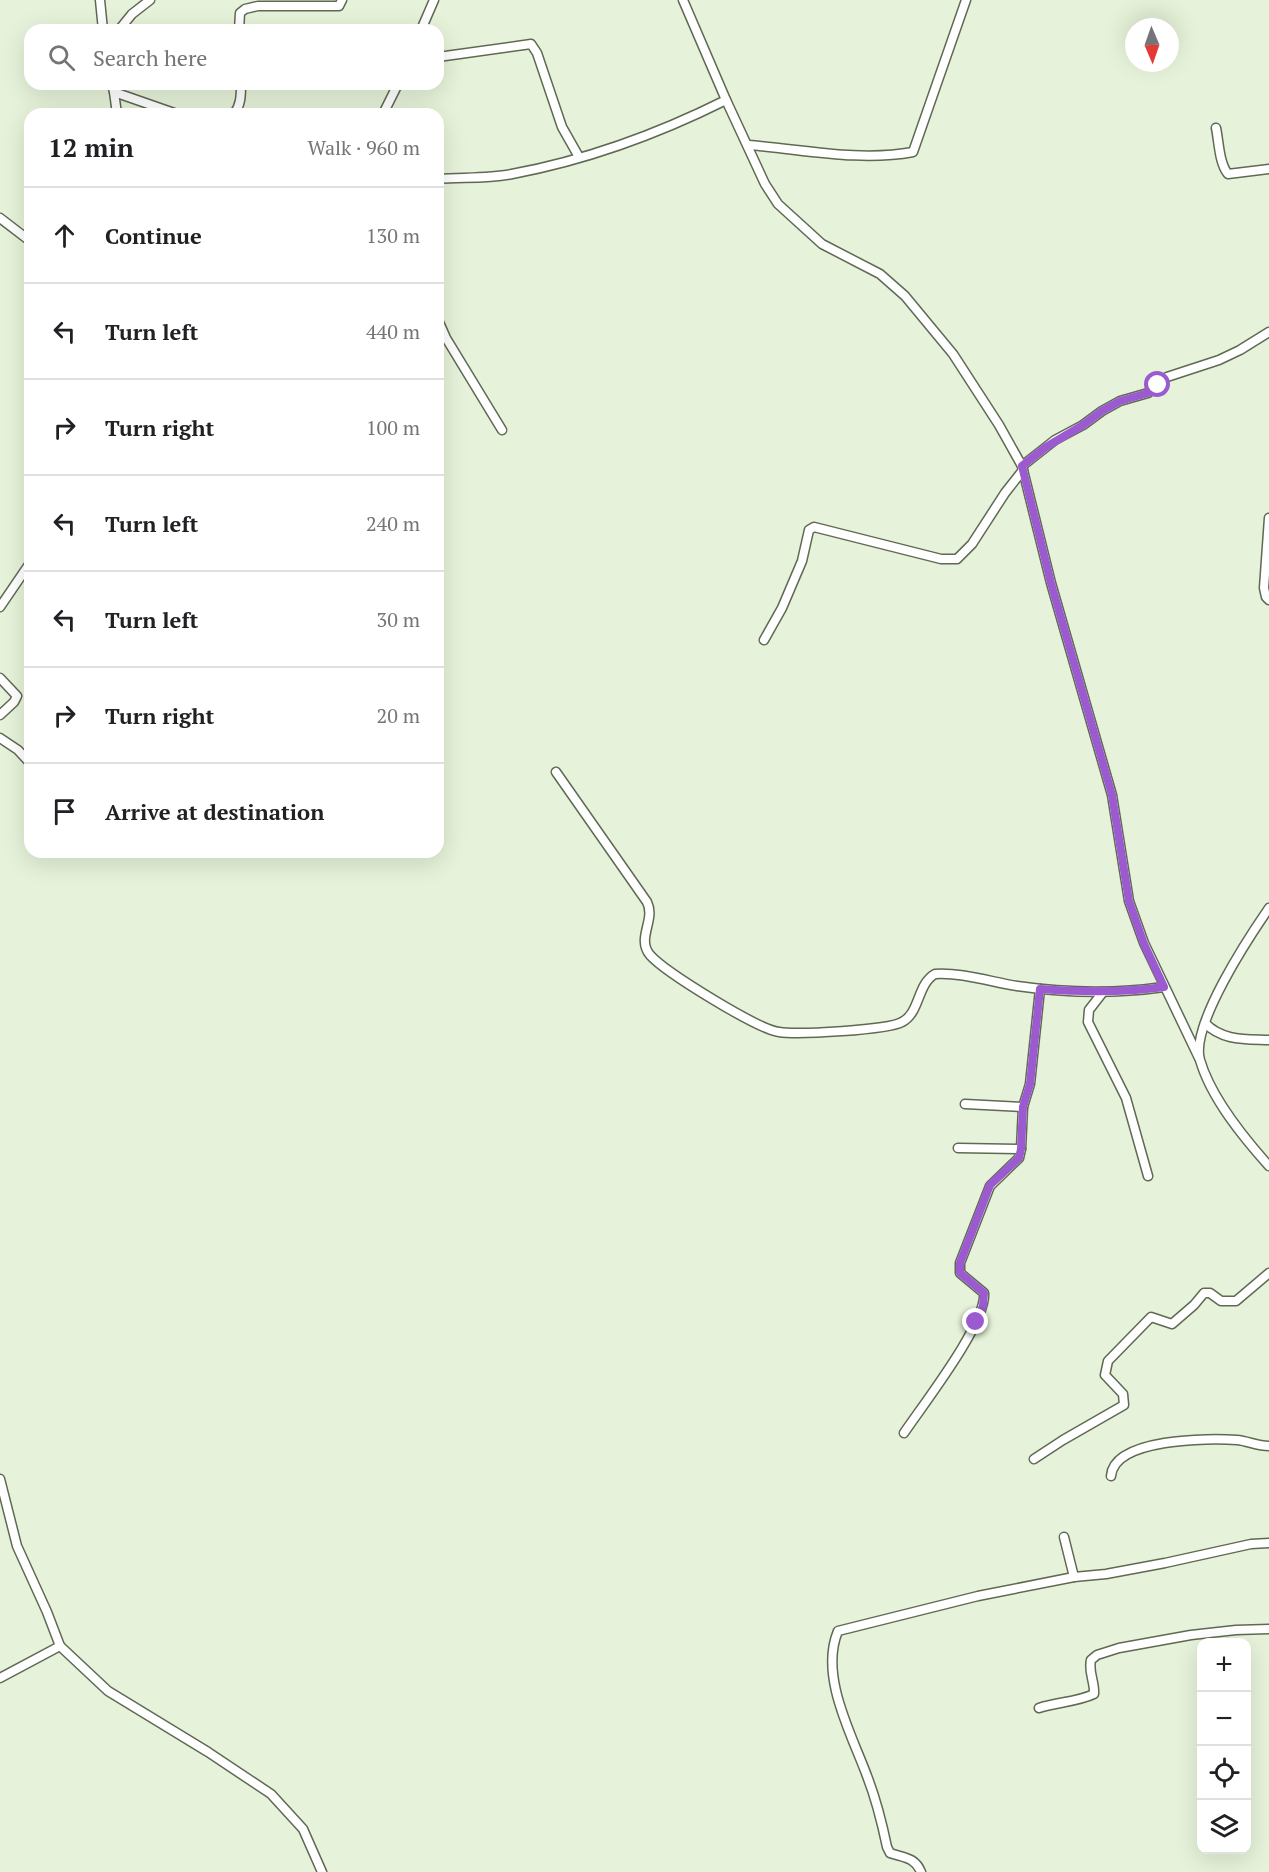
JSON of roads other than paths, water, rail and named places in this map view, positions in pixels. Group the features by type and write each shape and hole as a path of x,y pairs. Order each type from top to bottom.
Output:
{"street":[{"path":"100,0 102,24"},
{"path":"123,24 150,0"},
{"path":"239,24 240,13 245,9 258,6 339,6 342,0"},
{"path":"424,24 434,0"},
{"path":"683,0 765,184 778,204 822,244 880,274 905,296 953,354 999,425 1022,468 1051,583 1112,795 1129,901 1144,944 1229,1118 1269,1166"},
{"path":"747,145 862,156 891,156 913,152 966,0"},
{"path":"444,56 531,44 535,47 562,127 579,158"},
{"path":"113,90 116,108"},
{"path":"118,90 162,108"},
{"path":"238,108 242,97 241,90"},
{"path":"386,108 395,90"},
{"path":"444,179 511,174 579,158 679,124 726,100"},
{"path":"1216,128 1223,163 1228,174 1269,169"},
{"path":"0,218 24,236"},
{"path":"764,640 782,608 802,561 809,530 814,527 823,528 941,560 957,559 972,544 1022,468 1055,440 1120,401 1148,393 1167,377 1219,360 1269,332"},
{"path":"444,334 502,430"},
{"path":"1269,518 1264,588 1269,600"},
{"path":"0,606 24,572"},
{"path":"0,678 17,696 0,715"},
{"path":"0,738 24,756"},
{"path":"556,772 647,902 651,919 644,939 650,955 689,984 766,1028 779,1032 795,1032 861,1029 900,1024 911,1013 924,986 935,974 1040,989 1103,992 1164,987"},
{"path":"1199,1058 1202,1033 1217,993 1240,951 1269,908"},
{"path":"904,1433 963,1345 981,1311 984,1293 960,1273 960,1263 990,1185 1017,1161 1021,1149 1023,1107 1030,1084 1040,989"},
{"path":"1103,992 1089,1010 1088,1022 1126,1098 1148,1176"},
{"path":"1205,1023 1222,1036 1269,1040"},
{"path":"965,1104 1023,1107"},
{"path":"958,1148 1021,1149"},
{"path":"1034,1459 1072,1434 1124,1405 1123,1394 1105,1375 1108,1361 1151,1317 1172,1324 1204,1293 1209,1293 1221,1301 1236,1301 1269,1273"},
{"path":"1111,1476 1112,1468 1119,1459 1153,1445 1209,1439 1241,1440 1259,1446 1269,1446"},
{"path":"0,1479 17,1546 60,1646 108,1691 208,1752 271,1794 303,1829 322,1872"},
{"path":"1064,1537 1074,1577"},
{"path":"921,1872 918,1864 907,1856 890,1853 868,1778 837,1697 832,1663 834,1640 838,1631 978,1596 1074,1577 1106,1574 1242,1546 1269,1543"},
{"path":"1040,1708 1057,1702 1084,1699 1094,1694 1090,1670 1091,1660 1107,1651 1191,1635 1269,1629"},
{"path":"0,1678 60,1646"}]}
